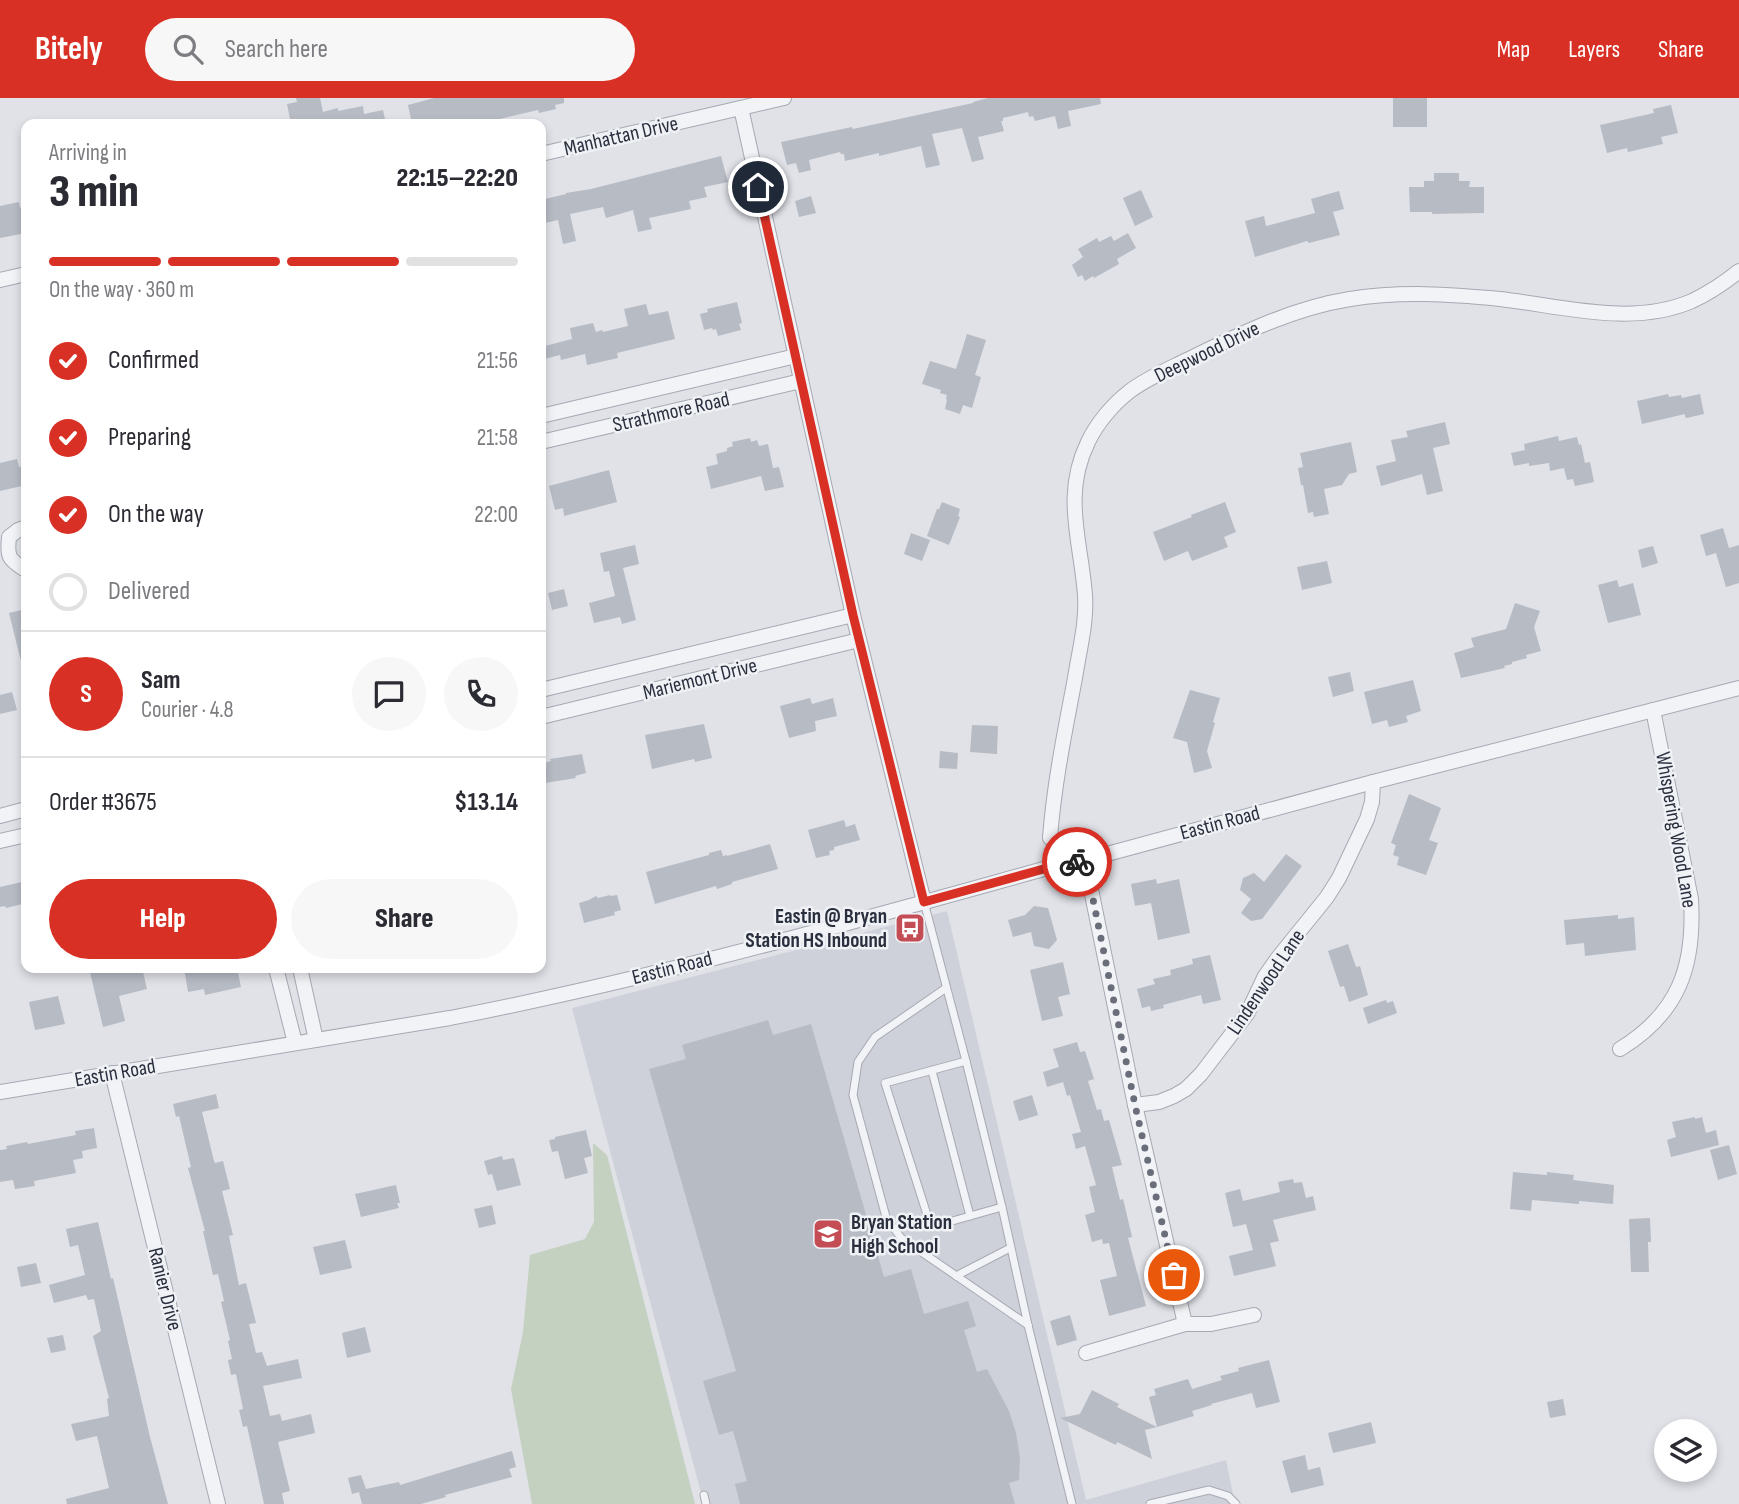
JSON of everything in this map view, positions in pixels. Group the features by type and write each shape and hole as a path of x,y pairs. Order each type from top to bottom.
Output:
{"street":[{"name":"Manhattan Drive","path":"546,153 784,98"},
{"path":"741,108 853,615 924,902"},
{"name":"Deepwood Drive","path":"1051,838 1053,801 1085,620 1083,572 1074,517 1074,486 1088,442 1112,407 1131,390 1207,350 1275,320 1348,299 1394,294 1442,294 1621,314 1649,312 1690,302 1709,293 1739,271"},
{"path":"0,280 21,275"},
{"name":"Strathmore Road","path":"546,415 796,356"},
{"name":"Strathmore Road","path":"546,441 801,381"},
{"path":"21,529 9,537 7,551 11,561 21,567"},
{"name":"Mariemont Drive","path":"546,689 853,615"},
{"name":"Mariemont Drive","path":"546,717 859,640"},
{"path":"601,676 607,702"},
{"name":"Eastin Road","path":"0,1093 450,1018 645,976 1373,782 1739,688"},
{"name":"Whispering Wood Lane","path":"1620,1049 1636,1039 1663,1013 1675,994 1691,947 1690,899 1653,710"},
{"name":"Lindenwood Lane","path":"1135,1105 1159,1102 1186,1089 1201,1074 1247,1014 1277,958 1327,897 1339,878 1367,819 1372,802 1373,782"},
{"path":"0,816 21,811"},
{"path":"0,841 21,836"},
{"path":"1085,860 1135,1105 1185,1324"},
{"path":"277,973 295,1043"},
{"path":"301,973 316,1040"},
{"name":"Ranier Drive","path":"112,1073 218,1504"},
{"path":"1086,1353 1185,1324 1211,1324 1254,1315"}],"lane":[{"path":"924,902 967,1060 1072,1504"},
{"path":"946,988 876,1037 858,1062 852,1095 886,1217 901,1238 1028,1325"},
{"path":"967,1060 885,1083 931,1227 1002,1207"},
{"path":"932,1071 970,1216"},
{"path":"956,1276 1010,1248"},
{"path":"1150,1504 1209,1490 1228,1496 1236,1504"},
{"path":"704,1495 706,1504"}],"shaded area":[{"name":"Bryan Station High School","path":"947,911 1086,1500 1226,1460 1235,1504 704,1504 572,1008"}],"green space":[{"path":"593,1143 607,1155 695,1504 532,1504 511,1389 523,1332 530,1255 585,1239 594,1222"}],"building":[{"path":"296,98 320,98 323,112 363,106 364,114 383,110 385,119 290,119 287,104 297,102"},
{"path":"434,98 564,98 564,103 555,105 556,109 539,113 538,110 499,119 411,119 408,105"},
{"path":"988,98 1100,98 1101,104 1068,111 1071,126 1058,129 1055,116 1035,121 1033,116 1029,117 1028,112 1003,118 1001,121 1004,131 978,137 984,159 972,162 962,128 932,134 940,165 926,168 921,146 845,161 844,154 840,152 809,160 811,170 799,173 796,163 787,165 781,142 852,127 853,129"},
{"path":"1393,98 1427,98 1427,127 1393,127"},
{"path":"1671,105 1678,133 1661,137 1663,144 1628,152 1627,148 1607,153 1600,125 1654,113 1653,109"},
{"path":"721,156 728,182 704,187 707,197 689,201 691,209 649,218 652,229 638,232 633,210 606,218 603,207 570,214 576,241 563,244 558,220 546,223 546,199"},
{"path":"1434,173 1459,173 1459,181 1470,181 1469,187 1484,187 1484,213 1410,212 1409,187 1424,187 1424,181 1434,181"},
{"path":"1141,190 1153,217 1135,226 1123,198"},
{"path":"1339,191 1344,209 1333,212 1340,235 1309,243 1307,241 1255,257 1245,221 1264,216 1266,226 1315,213 1311,199"},
{"path":"811,196 816,213 799,217 795,201"},
{"path":"19,202 21,234 0,238 0,206"},
{"path":"1128,233 1136,248 1117,259 1119,264 1085,281 1082,275 1078,277 1072,265 1083,257 1078,249 1097,238 1099,242 1111,236 1114,241"},
{"path":"737,302 741,330 718,336 716,329 704,330 700,314 708,312 707,309"},
{"path":"646,304 649,315 668,311 675,339 617,353 618,358 587,365 585,354 561,360 560,355 546,359 546,346 572,339 570,328 593,323 596,332 603,332 628,326 624,309"},
{"path":"967,334 986,340 975,375 981,377 972,408 963,405 960,414 945,409 947,395 940,393 941,390 922,384 930,361 956,369"},
{"path":"1668,394 1669,397 1681,395 1682,398 1700,394 1704,414 1687,418 1685,414 1642,424 1637,401"},
{"path":"1445,422 1450,444 1433,448 1443,491 1427,495 1422,474 1381,486 1376,466 1396,461 1391,440 1408,437 1406,431"},
{"path":"1558,436 1559,441 1577,437 1585,463 1590,462 1594,482 1575,486 1573,479 1567,480 1564,468 1550,471 1549,463 1514,466 1511,453 1525,450 1524,444"},
{"path":"750,438 751,442 757,440 759,446 768,444 773,468 779,467 784,487 765,491 761,476 711,489 706,467 718,464 716,454 727,451 727,448 733,446 732,442"},
{"path":"1351,442 1357,472 1349,474 1342,485 1324,489 1329,514 1314,517 1313,512 1308,513 1301,485 1298,468 1303,467 1300,453"},
{"path":"17,459 21,466 21,486 0,491 0,463"},
{"path":"609,470 617,502 564,516 563,508 555,510 549,486"},
{"path":"942,502 960,509 960,517 949,545 927,536"},
{"path":"1225,502 1236,532 1224,537 1228,547 1192,561 1188,551 1164,561 1153,532"},
{"path":"1723,528 1729,548 1739,545 1739,583 1726,587 1716,553 1706,556 1700,535"},
{"path":"911,533 930,540 922,561 904,554"},
{"path":"635,545 639,564 623,568 636,620 622,624 620,617 594,623 589,603 615,596 609,571 604,572 600,553"},
{"path":"1653,546 1658,563 1642,568 1638,550"},
{"path":"1327,561 1332,583 1302,590 1297,567"},
{"path":"1617,580 1619,587 1633,583 1641,615 1608,623 1598,585"},
{"path":"564,589 568,606 552,610 548,593"},
{"path":"1515,603 1540,611 1534,627 1541,651 1526,655 1527,658 1512,662 1504,666 1505,668 1461,678 1454,653 1474,647 1471,638 1506,629"},
{"path":"21,610 21,661 9,613"},
{"path":"1350,672 1354,691 1333,697 1328,677"},
{"path":"1413,680 1421,711 1406,716 1408,722 1389,727 1387,720 1372,724 1364,692"},
{"path":"1190,690 1220,698 1207,751 1212,768 1194,773 1187,742 1173,738"},
{"path":"12,692 17,710 0,714 0,695"},
{"path":"810,698 812,704 833,698 837,716 815,721 816,731 789,738 780,706"},
{"path":"704,724 712,758 695,762 694,759 652,769 645,735"},
{"path":"972,725 998,726 997,754 970,752"},
{"path":"940,751 958,753 957,769 939,768"},
{"path":"582,754 586,773 575,776 576,778 546,783 546,762 551,761 550,759"},
{"path":"1409,794 1441,808 1429,840 1438,843 1426,875 1397,865 1399,857 1393,855 1396,845 1391,843"},
{"path":"844,820 846,827 855,824 860,840 834,847 834,850 829,851 830,855 816,858 808,830"},
{"path":"770,844 778,869 717,889 716,886 655,904 646,872 721,850 723,856 727,856"},
{"path":"1286,854 1302,866 1262,919 1251,921 1241,913 1251,899 1240,890 1243,878 1254,873 1264,882"},
{"path":"1156,879 1157,884 1179,879 1190,933 1158,940 1151,903 1135,906 1131,884"},
{"path":"21,882 21,904 0,907 0,887"},
{"path":"617,895 621,910 614,912 615,915 584,923 579,903 596,896 598,898"},
{"path":"1034,906 1048,908 1057,940 1049,949 1034,946 1031,932 1013,937 1008,920 1025,915"},
{"path":"1618,915 1618,919 1634,917 1636,950 1585,956 1584,943 1566,945 1564,920"},
{"path":"1348,944 1356,967 1360,966 1368,995 1349,1002 1344,986 1340,987 1328,951"},
{"path":"1210,955 1221,1000 1203,1004 1201,995 1151,1011 1150,1006 1142,1008 1137,989 1155,984 1153,979 1171,975 1170,970 1193,964 1192,959"},
{"path":"1063,962 1070,994 1058,997 1063,1016 1042,1021 1030,970"},
{"path":"90,973 143,973 147,989 119,996 125,1021 103,1027"},
{"path":"185,973 238,973 241,987 205,995 204,989 188,992"},
{"path":"58,996 65,1024 35,1030 29,1002"},
{"path":"1386,1000 1387,1003 1393,1001 1397,1013 1368,1024 1363,1008"},
{"name":"Bryan Station High School","path":"768,1020 773,1035 811,1024 884,1277 911,1269 924,1314 968,1301 976,1326 964,1330 977,1372 987,1369 1009,1411 1016,1433 1020,1458 1019,1480 1009,1483 1015,1504 740,1504 735,1484 747,1481 733,1431 719,1435 703,1381 736,1371 649,1069 686,1059 682,1045"},
{"path":"1077,1042 1080,1052 1085,1051 1094,1079 1088,1081 1097,1110 1101,1109 1104,1121 1109,1120 1122,1165 1112,1167 1120,1200 1123,1199 1125,1207 1132,1237 1128,1238 1146,1306 1109,1316 1100,1280 1117,1276 1109,1243 1103,1244 1102,1239 1092,1242 1085,1215 1095,1212 1089,1187 1096,1185 1085,1146 1076,1149 1072,1134 1081,1132 1070,1095 1067,1096 1063,1082 1047,1087 1043,1072 1059,1067 1053,1049"},
{"path":"216,1094 219,1108 202,1112 214,1161 223,1161 230,1189 222,1191 233,1235 229,1236 239,1285 246,1283 256,1323 249,1324 256,1353 262,1352 267,1366 298,1359 302,1378 263,1386 270,1416 280,1414 282,1421 311,1414 315,1433 278,1442 290,1491 282,1493 284,1504 264,1504 247,1426 243,1427 239,1410 243,1409 236,1374 231,1375 228,1360 232,1359 230,1340 218,1274 213,1275 205,1231 188,1168 191,1167 179,1116 176,1117 173,1104"},
{"path":"1032,1095 1038,1115 1019,1121 1013,1101"},
{"path":"1702,1117 1706,1133 1716,1130 1719,1145 1671,1157 1667,1140 1676,1137 1672,1122"},
{"path":"94,1128 97,1148 82,1151 83,1158 73,1160 76,1173 34,1181 35,1186 15,1189 13,1180 0,1182 0,1150 7,1149 6,1146 76,1135 75,1131"},
{"path":"586,1130 592,1156 584,1158 588,1173 565,1179 558,1151 552,1152 549,1140"},
{"path":"1729,1145 1737,1174 1718,1180 1710,1150"},
{"path":"502,1156 503,1160 514,1158 521,1185 497,1191 492,1174 488,1175 484,1161"},
{"path":"1513,1172 1574,1175 1573,1180 1614,1185 1613,1204 1532,1200 1531,1211 1510,1209"},
{"path":"1293,1179 1294,1183 1302,1182 1306,1198 1313,1196 1316,1210 1273,1220 1279,1241 1270,1243 1276,1266 1234,1276 1229,1256 1253,1250 1246,1224 1233,1227 1225,1193 1240,1189 1243,1201 1280,1192 1278,1182"},
{"path":"396,1185 399,1208 361,1217 355,1194"},
{"path":"492,1205 496,1224 479,1228 474,1209"},
{"path":"1650,1218 1649,1272 1631,1272 1629,1219"},
{"path":"98,1222 168,1504 67,1504 66,1499 109,1488 97,1436 76,1441 71,1424 109,1416 109,1398 93,1336 101,1331 94,1299 88,1300 86,1295 54,1303 49,1285 85,1275 78,1245 70,1247 66,1229"},
{"path":"345,1240 352,1268 320,1275 313,1247"},
{"path":"36,1263 41,1283 21,1287 17,1267"},
{"path":"1070,1315 1077,1340 1057,1346 1050,1321"},
{"path":"365,1327 371,1352 347,1358 342,1333"},
{"path":"63,1335 66,1350 51,1353 47,1338"},
{"path":"1269,1360 1280,1402 1256,1408 1252,1393 1211,1404 1192,1411 1194,1416 1157,1427 1149,1397 1156,1395 1154,1389 1188,1379 1192,1389 1222,1380 1220,1376 1239,1371 1238,1368"},
{"path":"1092,1390 1119,1404 1117,1407 1157,1427 1145,1430 1152,1459 1060,1418 1080,1414"},
{"path":"1563,1399 1566,1415 1550,1418 1547,1402"},
{"path":"1371,1422 1376,1443 1333,1453 1328,1433"},
{"path":"512,1451 516,1467 509,1469 512,1477 421,1504 362,1504 359,1492 352,1494 348,1478 361,1475 366,1489 399,1482 400,1485"},
{"path":"1305,1455 1308,1470 1320,1467 1324,1485 1291,1493 1282,1461"}],"way so far":[{"path":"1077,862 1085,860 1135,1105 1174,1275"}],"place":[{"name":"Eastin @ Bryan Station HS Inbound","path":"910,928"},
{"name":"Bryan Station High School","path":"828,1234"}],"route":[{"path":"758,187 853,615 924,902 1077,862"}]}
